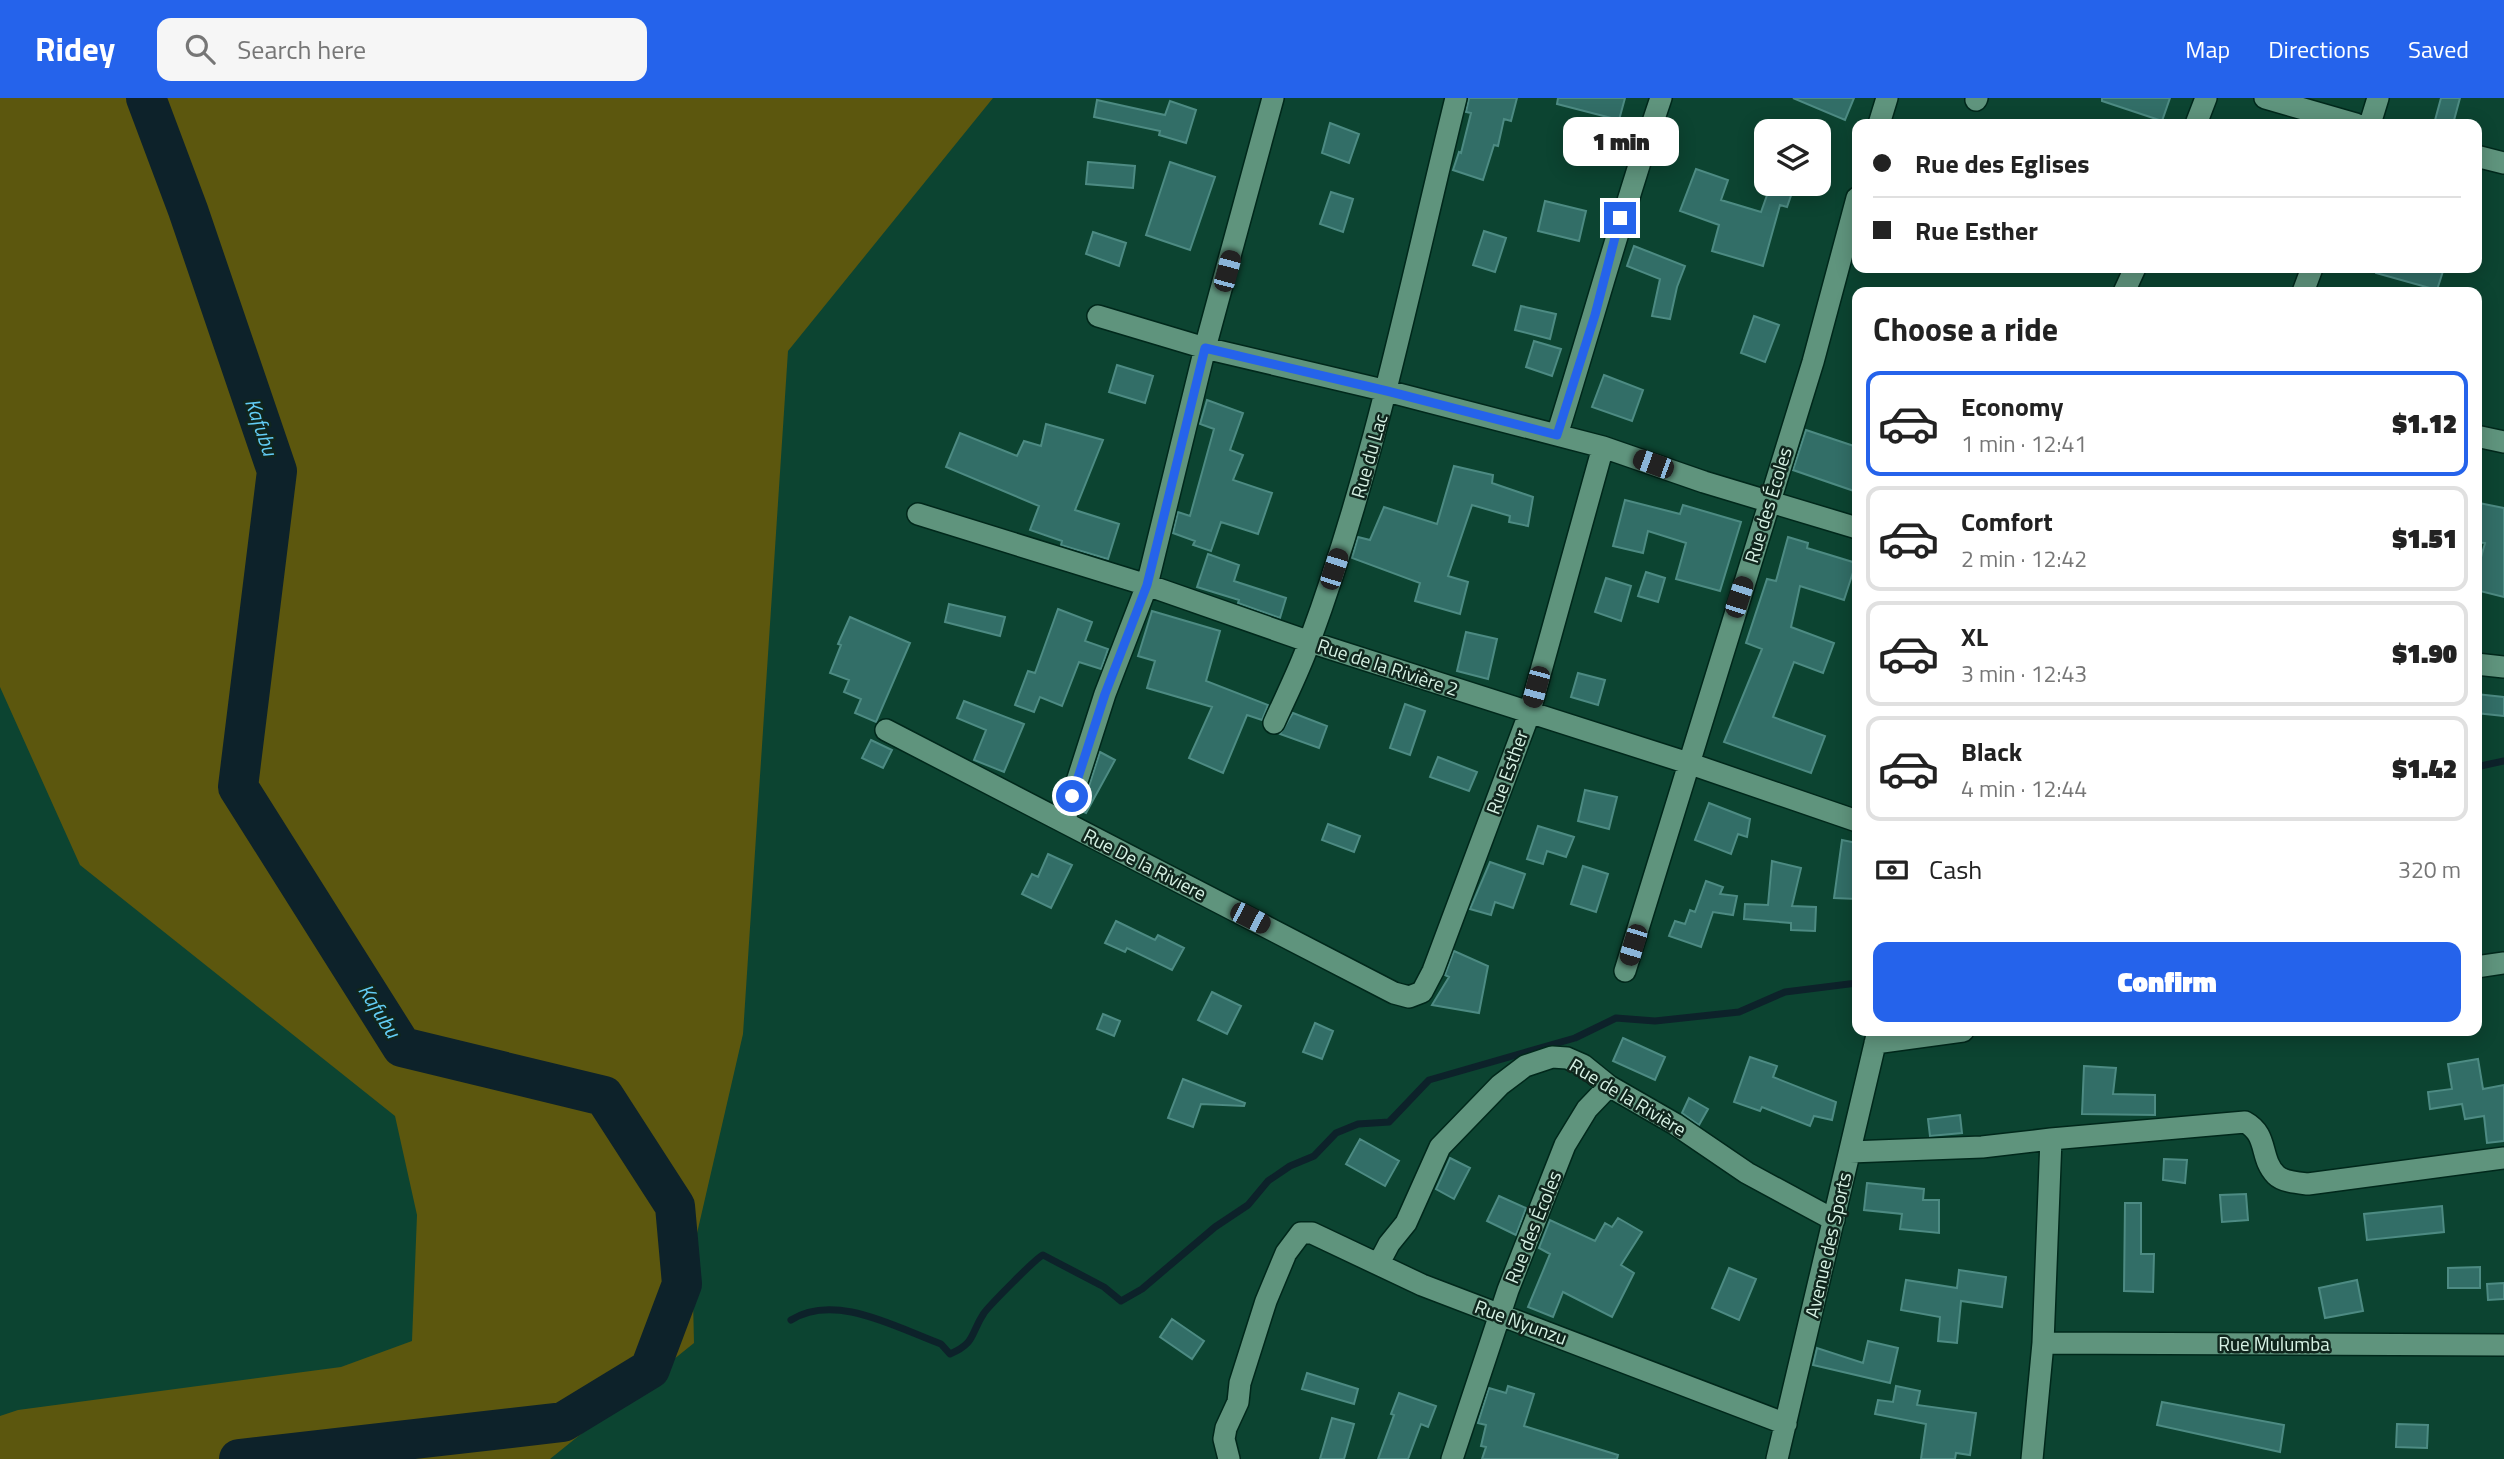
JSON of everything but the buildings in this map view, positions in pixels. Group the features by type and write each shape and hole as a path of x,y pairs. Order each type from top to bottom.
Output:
{"street":[{"path":"1064,822 1105,694 1147,585 1205,348 1272,98"},
{"name":"Rue du Lac","path":"1274,723 1310,642 1358,497 1387,391 1457,98"},
{"path":"1557,435 1595,315 1620,218 1661,98"},
{"path":"1881,119 1887,98"},
{"path":"2198,119 2206,98"},
{"path":"2264,98 2338,119"},
{"path":"2372,119 2378,98"},
{"path":"2482,158 2504,163"},
{"name":"Rue des Écoles","path":"1625,971 1813,362 1852,217"},
{"path":"1098,316 1205,348 1387,391 1603,447 1852,527"},
{"path":"2482,437 2504,442"},
{"name":"Rue Esther","path":"1433,971 1529,713 1603,447"},
{"name":"Rue de la Rivière 2","path":"918,514 1147,585 1310,642 1688,763 1852,819"},
{"path":"2482,665 2504,667"},
{"name":"Rue De la Riviere","path":"886,730 975,773 1394,993 1409,997 1422,992 1433,971"},
{"path":"2482,966 2504,963"},
{"name":"Avenue des Sports","path":"1777,1459 1877,1037"},
{"name":"Rue de la Rivière","path":"1379,1264 1389,1244 1406,1223 1440,1147 1458,1125 1516,1072 1552,1057 1567,1058 1583,1065 1609,1086 1675,1124 1747,1173 1834,1220"},
{"name":"Rue des Écoles","path":"1452,1459 1461,1424 1500,1315 1565,1145 1587,1109 1609,1086"},
{"path":"1850,1152 1982,1147 2245,1122 2255,1128 2260,1136 2265,1156 2276,1175 2308,1184 2504,1157"},
{"path":"2032,1459 2043,1343 2051,1139"},
{"name":"Rue Nyunzu","path":"1229,1459 1224,1439 1238,1402 1240,1383 1277,1269 1294,1239 1301,1233 1312,1233 1422,1285 1786,1424"},
{"name":"Rue Mulumba","path":"2043,1343 2504,1345"}],"shaded area":[{"path":"0,98 993,98 788,351 743,1034 692,1255 694,1343 550,1459 0,1459 0,1416 18,1410 341,1367 412,1341 417,1215 395,1116 80,865 0,687"}],"waterway":[{"name":"Kafubu","path":"146,98 188,210 277,471 238,787 402,1047 604,1096 675,1206 682,1284 650,1369 563,1422 239,1459"},
{"path":"2482,766 2504,761"},
{"path":"791,1320 808,1312 846,1311 886,1322 941,1344 950,1354 968,1342 988,1308 1043,1255 1104,1287 1121,1301 1142,1289 1215,1227 1248,1205 1268,1181 1290,1166 1314,1156 1336,1133 1358,1124 1389,1122 1429,1080 1575,1038 1616,1018 1655,1021 1739,1012 1785,992 1852,984"}],"route":[{"path":"1072,796 1105,694 1147,585 1205,348 1557,435 1595,315 1620,218"}]}
